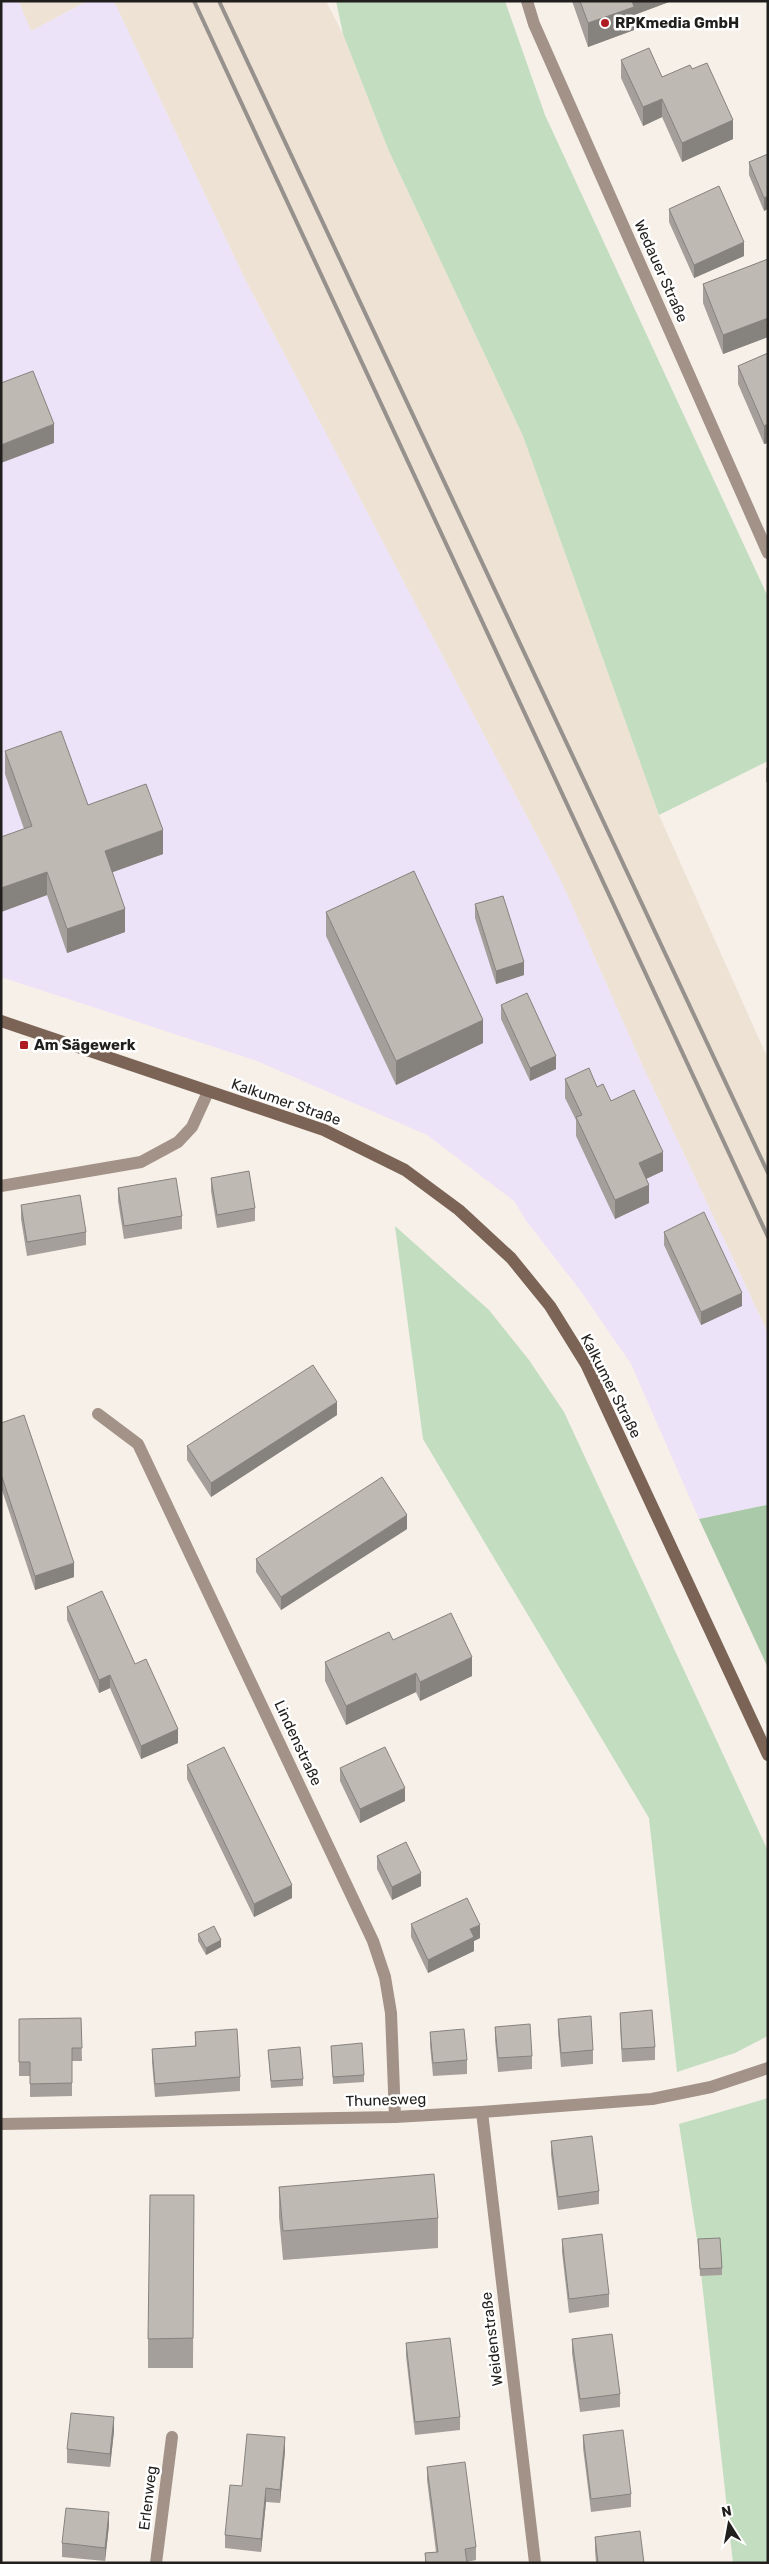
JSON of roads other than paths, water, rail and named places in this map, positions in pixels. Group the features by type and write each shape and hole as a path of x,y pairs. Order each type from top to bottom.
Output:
{"main road":[{"name":"Kalkumer Straße","path":"1,1021 324,1130 405,1170 459,1210 511,1258 550,1306 586,1364 768,1755"}],"street":[{"name":"Wedauer Straße","path":"527,1 534,24 768,553"},
{"path":"1,1186 141,1162 178,1142 192,1127 208,1092"},
{"name":"Lindenstraße","path":"98,1414 138,1444 373,1941 385,1977 391,2013 395,2116"},
{"name":"Thunesweg","path":"1,2124 395,2116 482,2112 652,2099 711,2087 768,2068"},
{"name":"Weidenstraße","path":"482,2112 535,2563"},
{"name":"Erlenweg","path":"156,2563 172,2437"}],"railway":[{"path":"194,1 768,1237"},
{"path":"219,1 768,1173"}],"place":[{"name":"RPKmedia GmbH","path":"605,23"},
{"name":"Am Sägewerk","path":"24,1045"}]}
